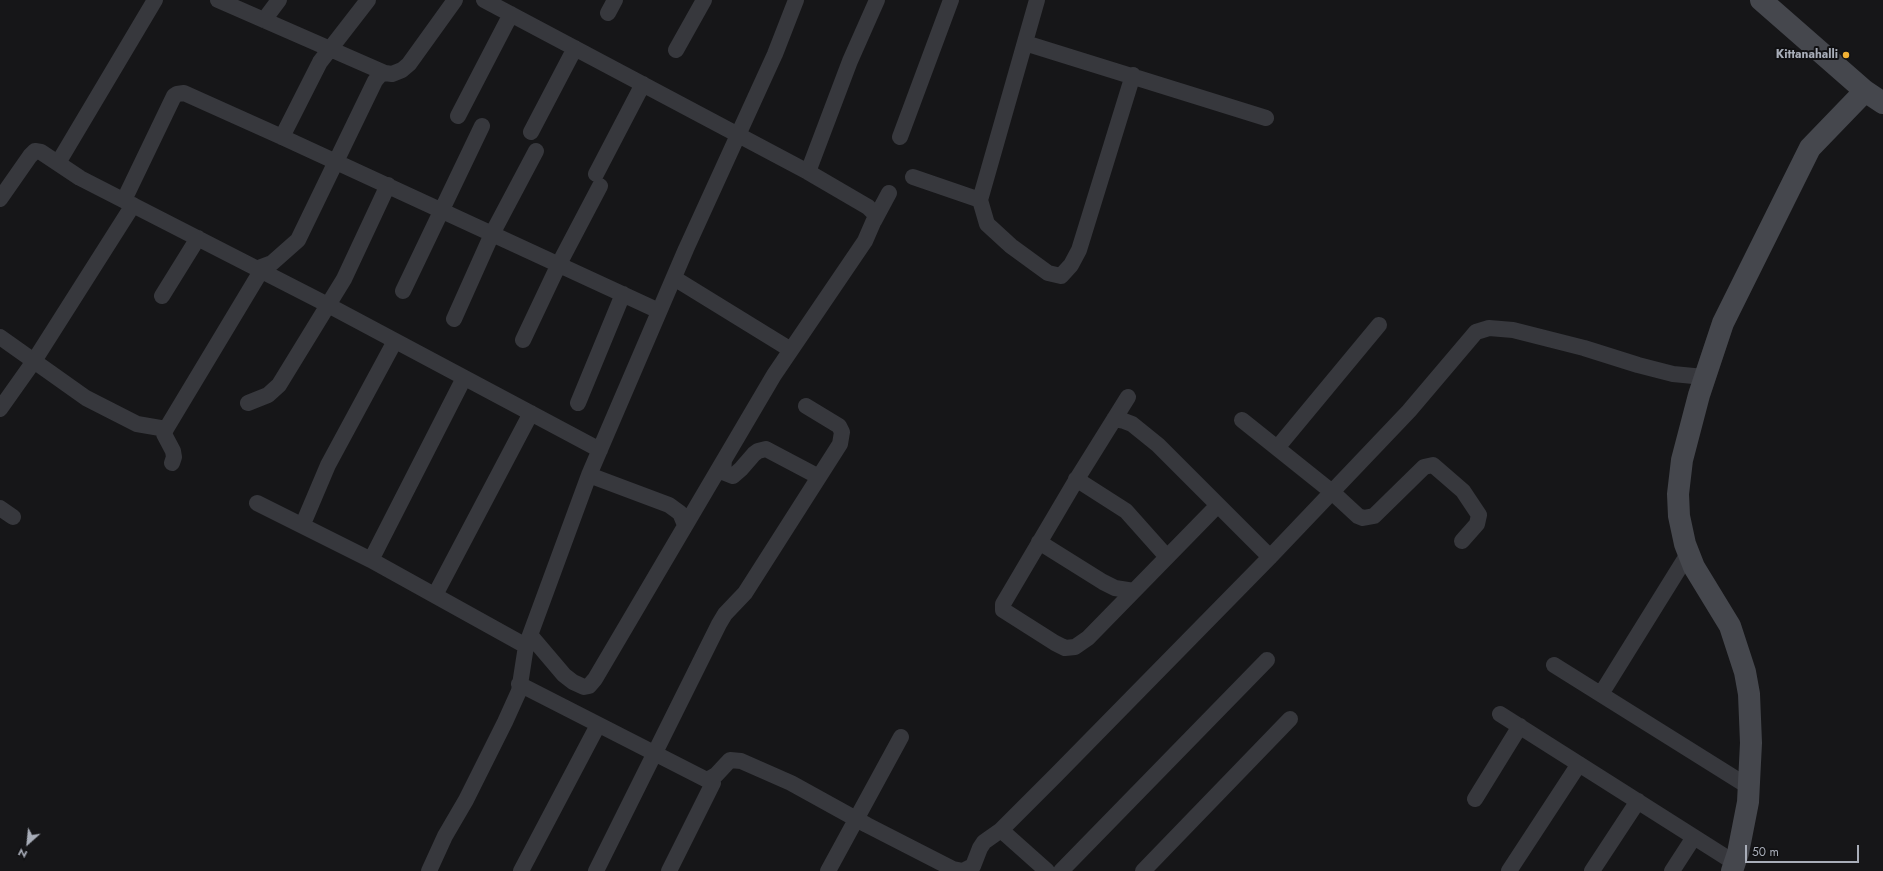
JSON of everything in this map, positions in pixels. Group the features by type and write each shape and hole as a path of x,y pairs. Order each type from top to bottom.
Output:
{"street":[{"path":"58,163 155,0"},
{"path":"218,0 385,73 397,73 409,64 455,0"},
{"path":"264,20 279,0"},
{"path":"282,137 320,62 331,50 368,0"},
{"path":"484,0 738,133 808,172 868,207 874,213 874,221"},
{"path":"676,50 704,0"},
{"path":"428,871 444,836 466,800 519,691 519,684 528,640 600,450 659,311 738,133 775,54 796,0"},
{"path":"808,172 850,60 877,0"},
{"path":"900,137 951,0"},
{"path":"1037,0 980,200 987,224 1002,238 1048,273 1061,276 1071,265 1079,250 1133,75"},
{"path":"1761,0 1865,91 1883,103"},
{"path":"458,116 511,14"},
{"path":"1024,43 1133,75 1266,118"},
{"path":"531,132 575,48"},
{"path":"172,463 174,457 173,451 164,434 166,429 259,270 272,264 298,240 375,81 385,73"},
{"path":"523,340 643,84"},
{"path":"1500,714 1694,837 1734,867 1745,821 1749,787 1751,719 1749,694 1745,672 1730,626 1697,572 1688,554 1679,516 1678,494 1682,460 1704,378 1723,323 1810,148 1865,91"},
{"path":"0,410 34,361 129,203 177,94 184,93 194,97 336,161 659,311"},
{"path":"403,291 482,126"},
{"path":"0,199 35,151 45,154 80,178 328,305 600,450"},
{"path":"454,320 492,234 536,151"},
{"path":"913,177 980,200"},
{"path":"248,403 274,391 328,305 350,266 388,185"},
{"path":"257,503 303,524 435,595 528,640 564,676 578,685 588,686 595,679 774,374 865,241 889,194"},
{"path":"162,296 198,238"},
{"path":"674,278 791,350"},
{"path":"578,403 623,294"},
{"path":"1277,448 1378,325"},
{"path":"519,684 705,779 712,778 716,775 730,760 741,761 791,783 953,869 963,871 979,865 980,848 984,842 1001,830 1270,557 1410,411 1476,332 1482,329 1496,328 1540,336 1673,374 1704,378"},
{"path":"0,337 86,398 137,424 166,429"},
{"path":"303,524 328,465 395,341"},
{"path":"371,560 464,378"},
{"path":"1128,398 1076,479 1002,608 1055,643 1070,649 1082,643 1218,505"},
{"path":"596,871 725,614 745,593 840,444 842,432 837,423 806,406"},
{"path":"435,595 531,413"},
{"path":"1114,419 1124,420 1141,431 1270,557"},
{"path":"1242,420 1332,492 1358,516 1368,518 1374,516 1424,467 1433,465 1463,491 1479,515 1477,524 1462,541"},
{"path":"724,460 723,472 733,476 758,451 766,449 819,477"},
{"path":"590,475 669,505 680,513 685,525"},
{"path":"1076,479 1126,511 1168,557"},
{"path":"1039,542 1103,582 1115,588 1134,591"},
{"path":"1600,694 1688,554"},
{"path":"1061,871 1267,660"},
{"path":"1554,665 1749,787"},
{"path":"1143,871 1290,719"},
{"path":"521,871 598,725"},
{"path":"1475,799 1520,726"},
{"path":"828,871 901,737"},
{"path":"1509,871 1579,764"},
{"path":"669,871 713,784 712,778"},
{"path":"1592,871 1638,802"},
{"path":"1001,830 1046,871"},
{"path":"1672,871 1694,837"}],"place":[{"name":"Kittanahalli","path":"1846,55"}]}
